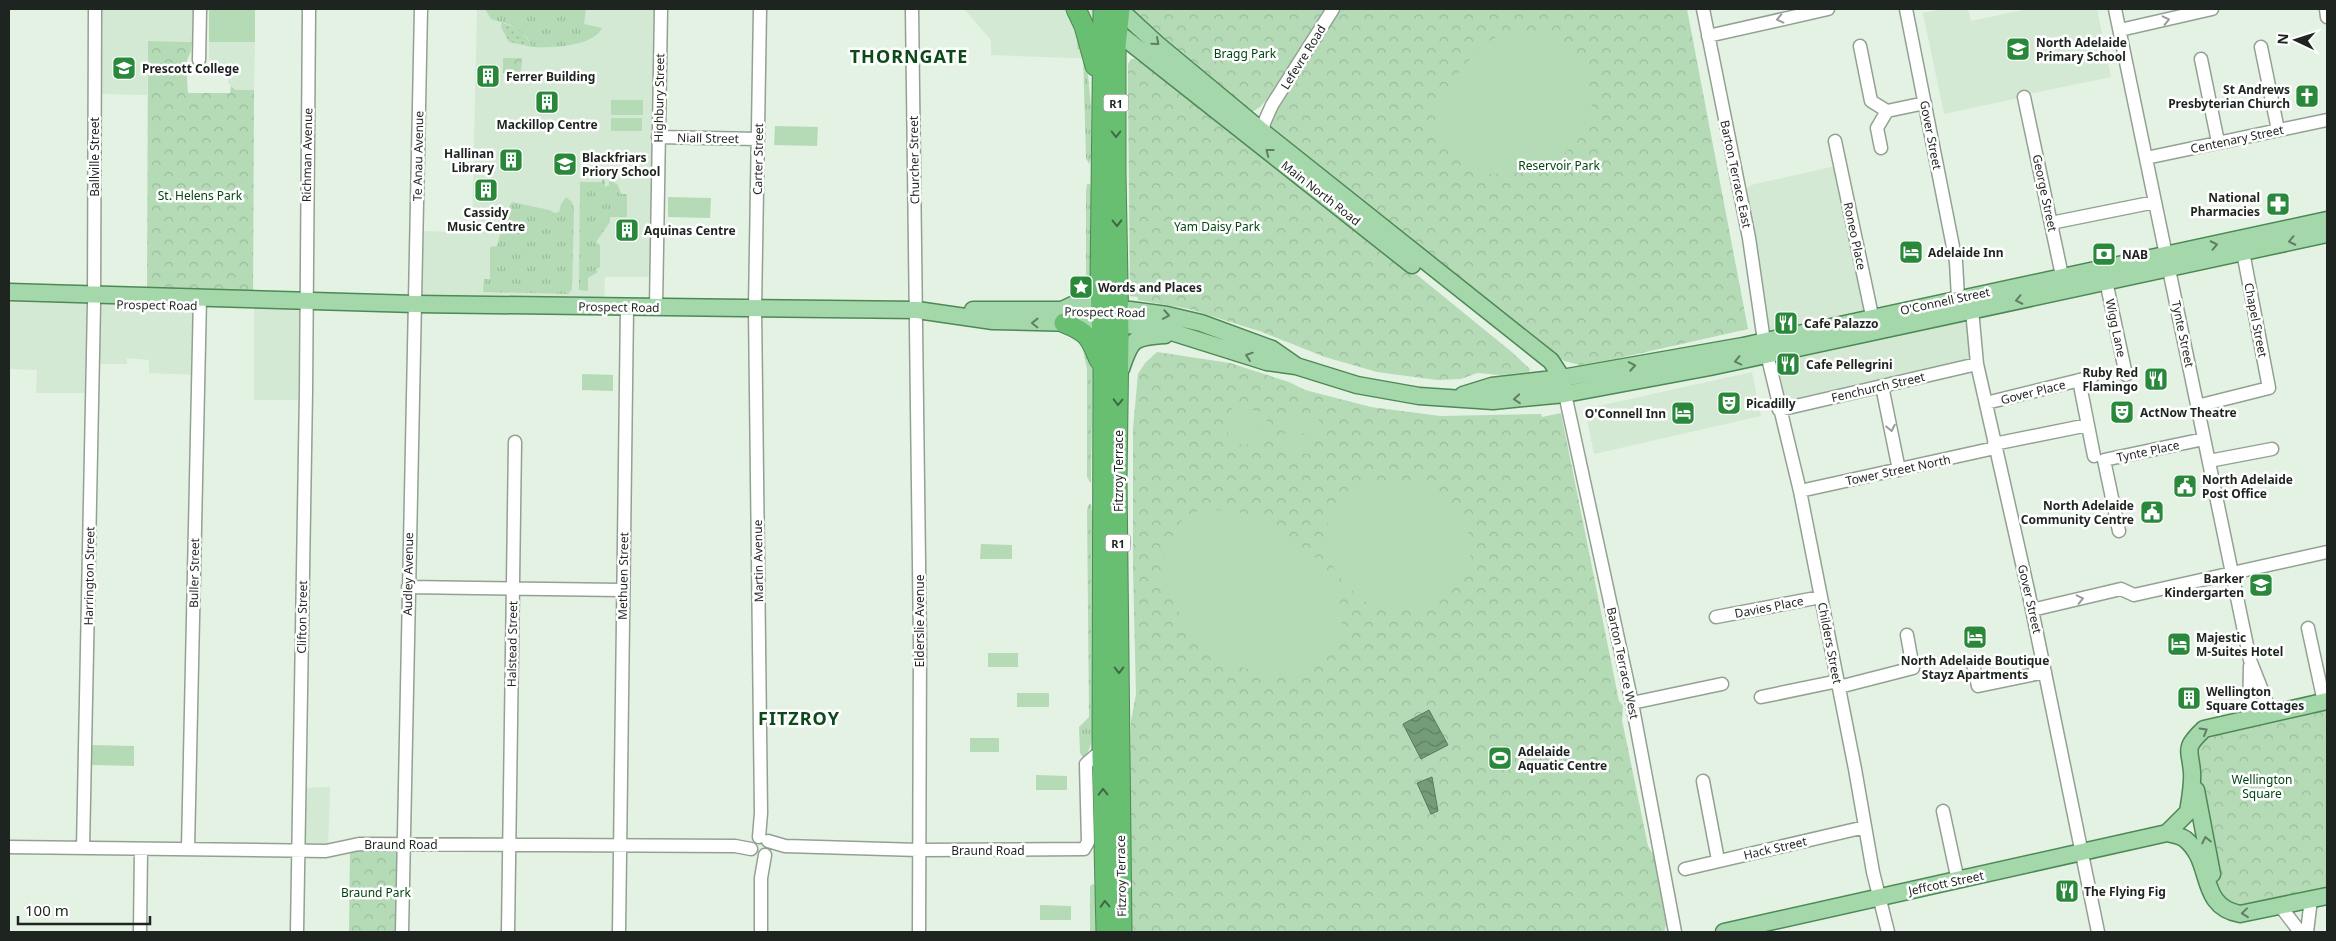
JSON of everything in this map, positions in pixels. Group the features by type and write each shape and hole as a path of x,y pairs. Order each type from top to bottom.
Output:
{"highway":[{"path":"1076,9 1088,39 1102,94"},
{"name":"Main North Road","path":"1088,9 1107,21"},
{"name":"Fitzroy Terrace","path":"1110,317 1100,284 1108,174 1102,94 1107,21 1120,9"},
{"name":"Fitzroy Terrace","path":"1107,21 1111,372 1117,479 1119,569 1119,798 1122,932"},
{"path":"1063,317 1087,335 1111,372"},
{"name":"Fitzroy Terrace","path":"1106,932 1102,756 1102,495 1111,372"},
{"path":"1102,495 1117,479"},
{"path":"1102,666 1109,638 1109,573 1113,569 1119,569"},
{"path":"1102,756 1110,747 1110,716 1119,693"},
{"path":"1104,876 1112,868 1112,829 1119,798"}],"main road":[{"name":"Main North Road","path":"1120,9 1157,44 1264,132 1551,361 1557,379"},
{"name":"Main North Road","path":"1107,21 1557,379"},
{"name":"O'Connell Street","path":"1565,394 1874,324 2168,261 2327,220"},
{"name":"O'Connell Street","path":"2064,283 2106,281 2168,261 2242,252 2327,234"},
{"path":"1063,317 1087,298 1100,284"},
{"name":"Prospect Road","path":"9,292 94,299 200,302 266,307 305,301 925,311 994,320 1167,315 1202,323 1272,349 1296,366"},
{"name":"Prospect Road","path":"9,302 94,299"},
{"name":"Prospect Road","path":"1110,317 1182,334 1267,362 1296,366 1365,387 1419,396 1493,401 1565,394"},
{"path":"1111,372 1134,342 1153,336 1182,334"},
{"name":"O'Connell Street","path":"1557,379 1766,348"},
{"name":"Prospect Road","path":"1456,398 1492,386 1557,379"},
{"path":"1557,379 1565,394"},
{"path":"2218,906 2188,752 2194,739 2204,729 2326,701"},
{"path":"2192,772 2188,812 2167,832 2185,838 2194,850 2203,866 2207,886 2218,906 2228,912 2240,914 2282,907 2327,896"},
{"name":"Jeffcott Street","path":"1724,932 2083,853 2167,832"}],"street":[{"name":"Ballville Street","path":"94,9 94,299"},
{"path":"199,60 200,9"},
{"name":"Richman Avenue","path":"305,301 309,9"},
{"name":"Te Anau Avenue","path":"415,304 421,9"},
{"name":"Highbury Street","path":"656,307 661,9"},
{"name":"Carter Street","path":"755,308 760,9"},
{"name":"Churcher Street","path":"912,9 925,311"},
{"name":"Lefevre Road","path":"1264,132 1264,123 1272,105 1333,9"},
{"name":"Barton Terrace East","path":"1702,9 1749,238 1766,348"},
{"path":"1708,36 1828,9"},
{"name":"Gover Street","path":"1906,9 1977,364 2032,610 2098,932"},
{"name":"Tynte Street","path":"2116,9 2250,660 2271,713"},
{"path":"2120,30 2212,9"},
{"path":"2326,9 2327,17"},
{"path":"1860,46 1871,100 1886,111 1925,103"},
{"path":"2261,47 2278,130"},
{"path":"2201,59 2218,142"},
{"name":"George Street","path":"2024,97 2064,283"},
{"path":"1247,118 1272,105"},
{"path":"1882,148 1877,128 1886,111"},
{"name":"Centenary Street","path":"2146,158 2327,120"},
{"name":"Niall Street","path":"658,137 758,139"},
{"name":"Roneo Place","path":"1835,141 1874,324"},
{"path":"2052,223 2155,202"},
{"name":"Chapel Street","path":"2197,406 2268,388 2242,252"},
{"name":"Wigg Lane","path":"2106,281 2126,374"},
{"name":"Harrington Street","path":"83,848 94,299"},
{"name":"Clifton Street","path":"297,932 306,391 305,301"},
{"name":"Buller Street","path":"188,849 200,302"},
{"name":"Audley Avenue","path":"402,932 402,845 415,304"},
{"name":"Methuen Street","path":"619,932 627,307"},
{"name":"Martin Avenue","path":"755,308 761,932"},
{"name":"Elderslie Avenue","path":"919,932 925,311"},
{"name":"Childers Street","path":"1766,348 1779,410 1800,492 1839,684 1873,872 1888,932"},
{"name":"Fenchurch Street","path":"1779,410 1977,364"},
{"name":"Gover Place","path":"1986,403 2092,377"},
{"name":"Gover Place","path":"2079,380 2094,456"},
{"path":"1882,386 1899,470"},
{"name":"Barton Terrace West","path":"1565,394 1632,703 1675,932"},
{"name":"Tower Street North","path":"1800,492 2088,425"},
{"name":"Tynte Place","path":"2118,531 2104,460 2204,439"},
{"name":"Halstead Street","path":"508,932 515,442"},
{"path":"2209,461 2272,449"},
{"path":"2032,610 2121,590 2134,595 2327,552"},
{"path":"408,587 622,590"},
{"name":"Davies Place","path":"1716,617 1821,597"},
{"path":"2308,628 2326,701"},
{"path":"1760,697 1839,684 1913,668 1907,635"},
{"name":"Tynte Street","path":"2250,660 2250,718"},
{"path":"1973,664 1978,686 2045,672"},
{"path":"1632,703 1722,684"},
{"name":"Braund Road","path":"9,847 326,851 359,844 785,846 919,850 1084,849 1088,842 1086,764 1095,756 1102,756"},
{"path":"1703,781 1718,860"},
{"path":"1943,811 1958,881"},
{"name":"Hack Street","path":"1685,868 1866,827"},
{"path":"140,849 140,932"},
{"path":"2307,932 2311,899"},
{"path":"2282,907 2300,932"}],"shaded area":[{"name":"Prescott College","path":"101,9 193,9 192,42 148,41 147,95 99,94"},
{"name":"Blackfriars Priory School","path":"477,9 661,9 654,277 605,277 604,306 415,304 417,231 472,232"},
{"path":"964,9 1106,9 1126,23 1126,60 991,55 991,40"},
{"name":"North Adelaide Primary School","path":"1943,9 1968,9 1971,21 2028,9 2097,9 2111,77 1944,114 1923,13"},
{"path":"209,42 255,42 254,90 236,90 231,86 228,83 227,65 209,65"},
{"path":"1840,165 1873,317 1764,341 1740,194 1751,185"},
{"path":"305,301 306,400 254,400 254,307"},
{"path":"9,302 200,306 198,375 149,373 149,360 127,358 127,364 93,364 92,393 36,393 37,370 9,369"},
{"path":"1972,310 1977,364 1779,410 1767,354"},
{"path":"1752,372 1761,416 1594,454 1585,409"},
{"path":"330,787 328,850 298,850 299,788"}],"green space":[{"path":"209,9 255,9 255,42 209,42"},
{"path":"485,9 586,9 584,24 602,28 590,39 581,43 532,47 527,37 511,25 491,19"},
{"name":"Bragg Park","path":"1131,9 1326,9 1278,85 1261,106 1254,111 1245,112 1132,12"},
{"name":"Reservoir Park","path":"1337,9 1687,9 1748,329 1580,365 1564,361 1453,281 1265,123"},
{"path":"502,23 520,31 532,47 509,42 501,27"},
{"path":"1077,31 1086,53 1091,107 1091,159 1089,164 1086,158 1083,54 1081,50 1077,49"},
{"path":"1534,33 1553,39 1572,51 1588,77 1592,104 1589,120 1579,139 1554,164 1534,172 1489,174 1443,143 1435,124 1438,98 1481,46 1496,37"},
{"name":"St. Helens Park","path":"148,41 192,42 191,51 186,63 188,93 230,93 231,86 236,90 254,90 253,299 147,296"},
{"path":"503,58 522,58 521,72 503,73"},
{"name":"Yam Daisy Park","path":"1131,59 1135,59 1175,85 1335,208 1513,353 1530,369 1529,372 1501,375 1477,373 1461,379 1437,380 1377,372 1325,357 1262,332 1189,309 1138,300 1138,297 1130,296 1128,64"},
{"path":"611,100 643,100 643,115 611,115"},
{"path":"611,118 642,118 642,131 611,131"},
{"path":"775,126 818,127 817,146 774,145"},
{"path":"602,180 605,180 605,187 609,185 610,180 618,185 621,194 627,194 627,217 610,217 610,222 596,242 600,245 600,267 596,270 598,272 588,278 588,291 579,290 580,182 602,182"},
{"path":"1087,184 1090,184 1091,192 1090,281 1084,293 1077,291 1079,277 1086,277"},
{"path":"566,197 572,202 574,209 572,289 568,294 483,292 484,279 490,279 490,247 497,246 507,210 512,202 555,213 559,212 561,204"},
{"path":"668,197 711,198 710,218 668,217"},
{"path":"1081,340 1093,364 1091,483 1087,477 1087,369"},
{"path":"1157,352 1230,363 1289,382 1305,390 1371,407 1440,416 1541,414 1542,417 1561,413 1619,701 1623,706 1622,720 1648,846 1654,856 1666,925 1664,932 1132,932 1131,721 1136,694 1133,569 1133,428 1138,374 1145,363"},
{"path":"582,374 613,375 613,391 582,390"},
{"path":"1232,406 1267,413 1266,427 1230,424"},
{"path":"1282,414 1319,417 1317,436 1280,429"},
{"path":"1229,425 1265,432 1263,446 1227,443"},
{"path":"1279,433 1316,437 1313,455 1277,448"},
{"path":"1392,481 1426,487 1444,493 1461,513 1473,544 1467,570 1443,600 1415,606 1375,607 1359,598 1338,575 1328,558 1325,539 1329,515 1341,494 1362,485"},
{"path":"1089,504 1091,504 1093,520 1094,722 1091,745 1084,758 1080,753 1079,727 1089,717 1087,510"},
{"path":"1198,511 1232,511 1251,516 1305,549 1324,566 1336,588 1342,617 1338,639 1330,651 1312,665 1300,670 1287,673 1272,673 1242,668 1216,655 1206,647 1182,617 1172,600 1163,572 1167,550 1176,529 1184,518"},
{"path":"981,544 1012,545 1012,559 980,559"},
{"path":"988,653 1018,653 1018,667 988,667"},
{"path":"1017,693 1049,693 1049,707 1017,707"},
{"name":"Wellington Square","path":"2327,707 2327,890 2240,907 2224,899 2217,886 2192,762 2200,736"},
{"path":"970,738 999,738 999,752 970,752"},
{"path":"92,745 134,746 134,766 92,765"},
{"path":"1036,775 1067,776 1067,790 1036,790"},
{"name":"Braund Park","path":"402,845 402,932 349,932 350,846"},
{"path":"1093,884 1095,886 1096,932 1090,932 1090,886"},
{"path":"1040,905 1071,906 1071,920 1040,920"}],"water":[{"path":"1429,710 1448,745 1421,759 1403,724"},
{"path":"1432,777 1438,811 1431,814 1417,783"}],"place":[{"name":"North Adelaide Primary School","path":"2018,49"},
{"name":"Prescott College","path":"124,68"},
{"name":"Ferrer Building","path":"488,76"},
{"name":"St Andrews Presbyterian Church","path":"2307,96"},
{"name":"Mackillop Centre","path":"547,102"},
{"name":"Hallinan Library","path":"511,160"},
{"name":"Blackfriars Priory School","path":"565,164"},
{"name":"Cassidy Music Centre","path":"486,190"},
{"name":"National Pharmacies","path":"2278,204"},
{"name":"Aquinas Centre","path":"627,230"},
{"name":"Adelaide Inn","path":"1911,252"},
{"name":"NAB","path":"2104,254"},
{"name":"Words and Places","path":"1081,287"},
{"name":"Cafe Palazzo","path":"1786,323"},
{"name":"Cafe Pellegrini","path":"1788,364"},
{"name":"Ruby Red Flamingo","path":"2156,379"},
{"name":"Picadilly","path":"1729,403"},
{"name":"ActNow Theatre","path":"2122,412"},
{"name":"O'Connell Inn","path":"1683,413"},
{"name":"North Adelaide Post Office","path":"2185,486"},
{"name":"North Adelaide Community Centre","path":"2152,512"},
{"name":"Barker Kindergarten","path":"2261,585"},
{"name":"North Adelaide Boutique Stayz Apartments","path":"1975,637"},
{"name":"Majestic M-Suites Hotel","path":"2179,644"},
{"name":"Wellington Square Cottages","path":"2189,698"},
{"name":"Adelaide Aquatic Centre","path":"1500,758"},
{"name":"The Flying Fig","path":"2067,891"}],"district":[{"name":"THORNGATE","path":"909,56"},
{"name":"FITZROY","path":"799,718"}]}
